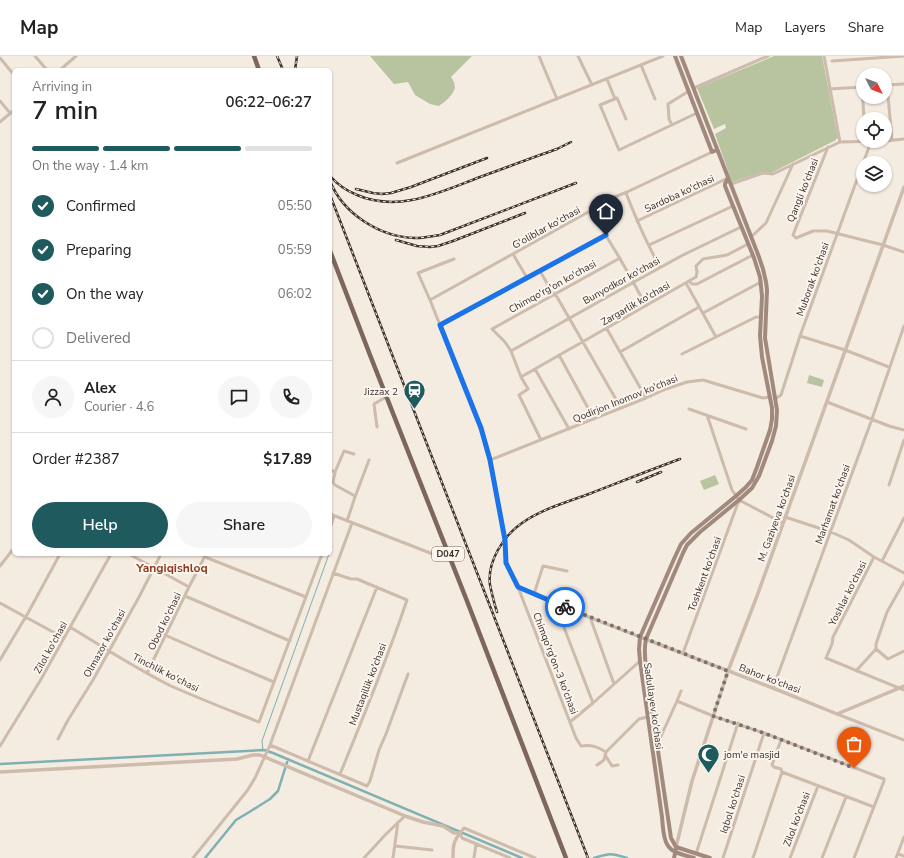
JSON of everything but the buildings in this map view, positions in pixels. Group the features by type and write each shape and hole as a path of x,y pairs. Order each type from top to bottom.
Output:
{"main road":[{"path":"254,56 258,68"},
{"path":"675,56 712,152 718,150"},
{"path":"681,56 718,150 728,178 725,184 759,272 761,282 761,347 772,414 767,440 752,480 738,498 693,538 682,552 646,639 644,648 670,835 676,849 694,858"},
{"name":"Sadullayev ko'chasi","path":"676,849 670,848 666,840 660,810 640,661 640,637 681,544 698,527 749,491 755,484 772,441 777,415 765,338 766,282 763,269 728,178"},
{"name":"D047","path":"332,256 566,858"},
{"path":"676,849 710,858"},
{"name":"M. Gaziyeva ko'chasi","path":"674,858 676,849"}],"street":[{"path":"34,56 45,68"},
{"path":"69,56 72,60"},
{"path":"62,68 76,56"},
{"path":"539,56 557,99"},
{"path":"578,56 592,85"},
{"path":"397,163 663,56"},
{"path":"694,88 768,56"},
{"path":"824,56 840,142"},
{"path":"832,61 904,56"},
{"path":"0,58 12,72"},
{"path":"641,65 655,99"},
{"path":"607,79 615,99 617,98 626,119"},
{"path":"686,83 691,79"},
{"path":"892,85 904,84"},
{"path":"830,89 856,87"},
{"path":"672,125 669,119 668,104 689,91"},
{"path":"615,99 600,105 619,150 697,113"},
{"path":"0,101 10,113 0,122"},
{"path":"892,140 904,139"},
{"path":"730,184 763,173 772,174 840,142 856,141"},
{"name":"Qangli ko'chasi","path":"828,147 793,235 796,238 813,230 837,233"},
{"name":"G'oliblar ko'chasi","path":"430,300 590,211 590,207 626,193 712,152"},
{"name":"Qangli ko'chasi","path":"751,237 766,223 793,164"},
{"name":"Sardoba ko'chasi","path":"637,221 728,178"},
{"name":"Muborak ko'chasi","path":"775,399 781,395 800,336 856,182"},
{"name":"M. Gaziyeva ko'chasi","path":"676,849 692,781 728,671 757,596 904,187"},
{"path":"626,193 637,221 660,267"},
{"path":"648,244 733,206"},
{"path":"590,211 620,258 646,306"},
{"name":"Bunyodkor ko'chasi","path":"511,351 682,255 742,227"},
{"path":"837,233 904,252"},
{"path":"440,325 606,235"},
{"path":"688,282 696,277 696,266 703,259 727,254 748,244"},
{"path":"513,254 527,278"},
{"path":"688,282 697,284 753,255"},
{"name":"Chimqo'rg'on-3 ko'chasi","path":"454,258 418,273 481,428 490,460 505,540 506,563 518,587 576,738 581,746 586,745 597,747 605,754"},
{"name":"Chimqo'rg'on ko'chasi","path":"511,351 505,342 492,329 620,258"},
{"path":"540,271 570,318 621,408"},
{"path":"688,282 699,307 716,337"},
{"name":"Zargarlik ko'chasi","path":"521,377 688,282"},
{"path":"703,313 761,282"},
{"path":"620,352 699,307"},
{"path":"682,354 756,317 760,317"},
{"name":"Marhamat ko'chasi","path":"773,688 872,419 904,326"},
{"path":"607,328 646,398"},
{"path":"800,336 845,350 889,367"},
{"path":"511,351 521,377 528,389 519,395 541,440"},
{"path":"559,356 594,419"},
{"path":"535,369 569,429"},
{"name":"Qodirjon Inomov ko'chasi","path":"490,460 666,389 687,382 703,380 763,398 770,397"},
{"path":"377,426 374,404 386,397"},
{"path":"827,402 904,430"},
{"path":"689,409 746,429"},
{"path":"707,415 732,490 738,498 783,523"},
{"path":"889,485 904,440"},
{"path":"354,454 344,451 335,472 333,482 335,485 355,497"},
{"path":"347,521 370,460"},
{"name":"Toshkent ko'chasi","path":"683,653 738,498"},
{"path":"332,522 334,516 450,560"},
{"path":"785,517 831,532 849,540 874,558 904,573"},
{"path":"882,561 904,518"},
{"path":"193,858 247,791 255,778 270,745 352,523"},
{"path":"0,566 12,551"},
{"path":"0,660 26,618 59,556"},
{"name":"Zilol ko'chasi","path":"0,746 40,682 109,556"},
{"path":"133,556 189,587"},
{"name":"Olmazor ko'chasi","path":"58,739 139,597 160,556"},
{"name":"Obod ko'chasi","path":"147,673 205,556"},
{"path":"208,556 306,597"},
{"path":"165,635 274,682 322,556"},
{"name":"Yoshlar ko'chasi","path":"856,671 826,658 832,644 833,637 874,558"},
{"path":"534,594 543,566 567,571"},
{"path":"308,760 377,587 357,579 351,579 333,573"},
{"path":"904,582 887,612 876,644 876,649 856,671 904,690"},
{"name":"Mustaqillik ko'chasi","path":"340,774 376,685 407,600 377,587"},
{"name":"Bahor ko'chasi","path":"518,587 555,604 837,714"},
{"path":"185,596 290,641"},
{"path":"0,603 64,638"},
{"path":"555,604 593,703"},
{"path":"590,617 614,684"},
{"name":"Tinchlik ko'chasi","path":"70,627 170,685 198,698 259,722 274,682"},
{"path":"876,649 888,659 904,651"},
{"path":"570,722 640,661"},
{"path":"270,745 367,786 408,674"},
{"path":"837,714 904,686"},
{"path":"657,746 681,691"},
{"path":"677,701 713,716 738,723 883,779 884,781 854,858"},
{"path":"837,714 904,740"},
{"path":"597,765 604,760 605,754 639,719 648,717"},
{"path":"696,854 738,723"},
{"name":"Iqbol ko'chasi","path":"723,858 764,733"},
{"path":"781,740 772,765 774,767 781,769 782,772 874,807"},
{"path":"605,754 612,766 618,765"},
{"path":"0,772 237,759 260,755 405,816 423,822 443,826 454,833 460,833"},
{"path":"754,858 782,772"},
{"name":"Zilol ko'chasi","path":"790,858 818,786"},
{"path":"822,858 846,797"},
{"path":"364,858 405,816"},
{"path":"393,858 398,822"},
{"path":"453,858 453,846 455,839 464,828 535,858"},
{"path":"460,833 462,838 510,858"},
{"path":"904,837 897,856 904,856"},
{"path":"474,858 476,844"},
{"path":"395,846 432,850"}],"green space":[{"path":"370,56 472,56 451,77 455,88 448,98 439,106 430,104 415,95 408,82 394,84"},
{"path":"774,56 822,56 838,138 771,173 762,172 732,182 715,134 726,128 725,124 714,129 697,88"},
{"path":"809,375 824,380 822,387 807,383"},
{"path":"715,475 719,484 704,490 700,481"}],"waterway":[{"path":"263,750 262,741 328,556"},
{"path":"0,764 264,750 522,858"},
{"path":"205,858 236,820 270,799 278,791 288,759"},
{"path":"594,858 610,854 627,858"}],"railway":[{"path":"277,56 282,68"},
{"path":"295,68 297,56"},
{"path":"332,178 342,187 357,195 373,200 388,202 404,201 450,189 557,149 571,142"},
{"path":"356,189 373,193 391,193 411,187 487,158"},
{"path":"332,185 344,204 364,222 389,233 402,237 415,238 440,235 576,183"},
{"path":"332,200 588,858"},
{"path":"396,240 417,246 438,246 525,213"},
{"path":"497,612 490,585 491,567 498,550 515,528 546,510 680,459"},
{"path":"637,482 661,472"}],"way so far":[{"path":"565,607 728,671 713,716 738,723 854,768"}],"place":[{"name":"Jizzax 2","path":"414,410"},
{"name":"jom'e masjid","path":"708,774"}],"district":[{"name":"Yangiqishloq","path":"172,568"}],"route":[{"path":"565,607 518,587 506,563 505,540 490,460 481,428 440,325 606,235"}]}
